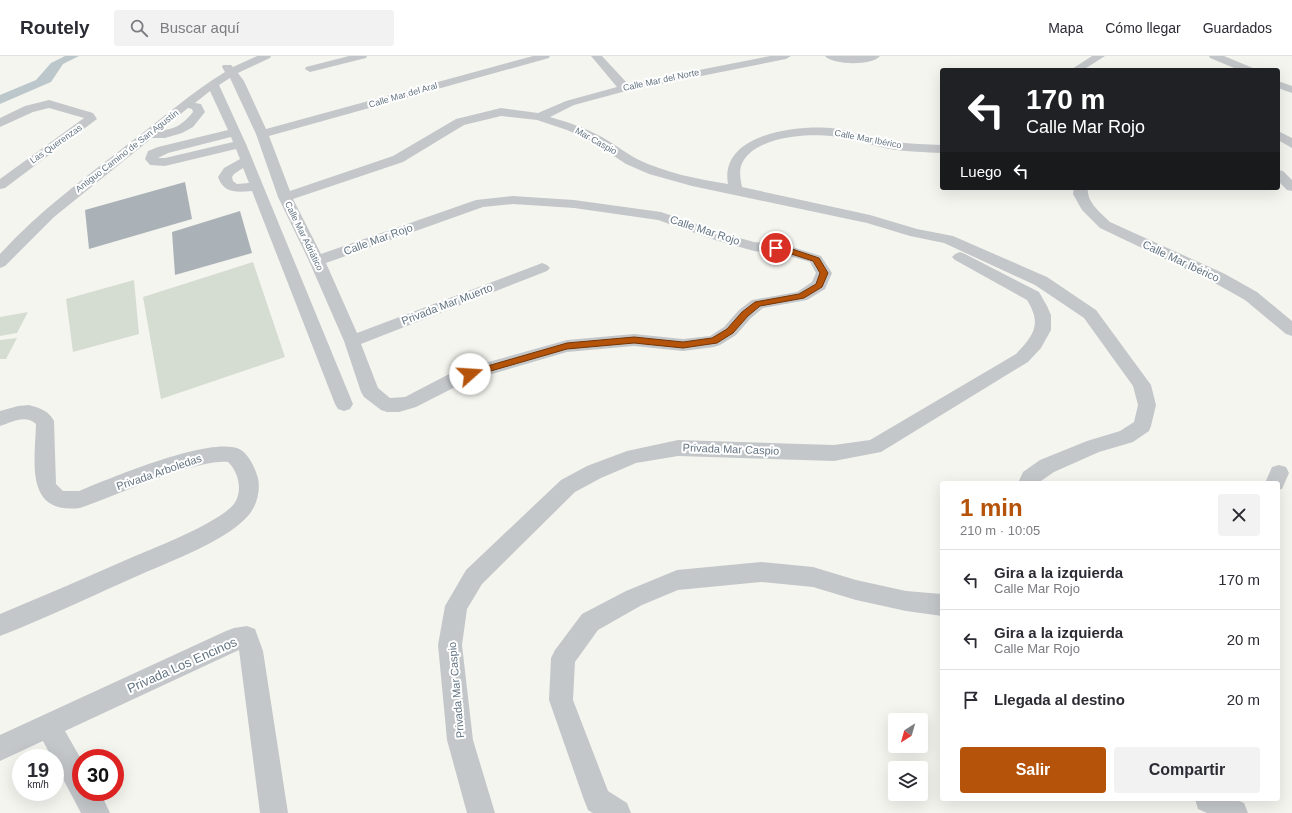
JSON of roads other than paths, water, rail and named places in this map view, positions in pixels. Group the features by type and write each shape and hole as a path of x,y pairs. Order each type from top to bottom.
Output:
{"street":[{"name":"Antiguo Camino de San Agustín","path":"24,220 250,56"},
{"name":"Antiguo Camino de San Agustín","path":"0,263 17,243 58,205 211,85 266,56"},
{"path":"310,69 362,56"},
{"name":"Calle Mar del Aral","path":"262,134 545,56"},
{"path":"596,56 625,88"},
{"name":"Calle Mar del Norte","path":"539,117 570,103 625,88 786,56"},
{"path":"830,56 854,60 866,60 875,56"},
{"path":"1079,68 1100,56"},
{"path":"1214,56 1244,68"},
{"name":"Calle Mar Adriático","path":"211,85 238,81 262,134 285,197 317,261 352,340 370,392 378,399"},
{"path":"211,85 204,96 211,95 222,102"},
{"path":"211,85 222,102 236,135 344,404"},
{"path":"149,134 170,134 187,126 199,112 197,107 211,85"},
{"path":"211,85 235,116 236,135"},
{"path":"1280,85 1292,90"},
{"name":"Las Querenzas","path":"0,123 36,106 49,104 89,116 91,119 0,185"},
{"name":"Mar Caspio","path":"285,197 398,159 460,122 501,112 539,117 571,127 595,138 631,161 654,171 692,182 870,219 914,233"},
{"name":"Calle Mar Ibérico","path":"736,190 734,167 740,155 754,145 791,133 829,132 848,134 891,145 940,149"},
{"path":"236,135 165,162 155,162 151,158 153,154 163,150 236,135"},
{"path":"1280,136 1292,144"},
{"path":"246,161 229,171 226,177 227,183 234,188 256,186"},
{"path":"1280,176 1292,187"},
{"name":"Calle Mar Ibérico","path":"1081,190 1080,194 1089,210 1106,225 1219,278 1250,296 1292,330"},
{"name":"Calle Mar Rojo","path":"317,261 481,203 513,200 574,204 661,216 720,237 754,246 786,250 802,254 816,259 824,273 819,285 801,296 758,304 745,314 730,331 714,341 683,345 634,340 567,346 480,370 459,378 410,402 399,405 387,405 378,399"},
{"path":"914,233 948,239 1041,281 1071,300 1090,314 1142,385 1147,405 1142,426 1126,437 1094,446 1047,466 1030,478 1029,481"},
{"name":"Privada Mar Caspio","path":"481,813 460,740 450,644 456,606 474,577 568,486 594,472 634,456 678,448 834,453 874,447 1022,358 1038,342 1044,330 1042,314 1039,305 1033,296 914,233"},
{"name":"Privada Mar Muerto","path":"352,340 542,268"},
{"name":"Privada Arboledas","path":"0,419 19,412 37,413 45,421 46,487 53,495 64,501 80,499 190,459 217,454 232,455 241,463 249,479 249,496 238,514 217,528 180,547 0,625"},
{"path":"617,813 598,800 561,700 563,658 590,622 634,598 677,580 761,572 813,577 856,590 906,601 940,605"},
{"name":"Privada Los Encinos","path":"0,748 234,639 247,637 251,651 274,813"},
{"path":"48,726 72,769"},
{"path":"90,801 96,813"},
{"path":"1212,801 1234,813"}]}
